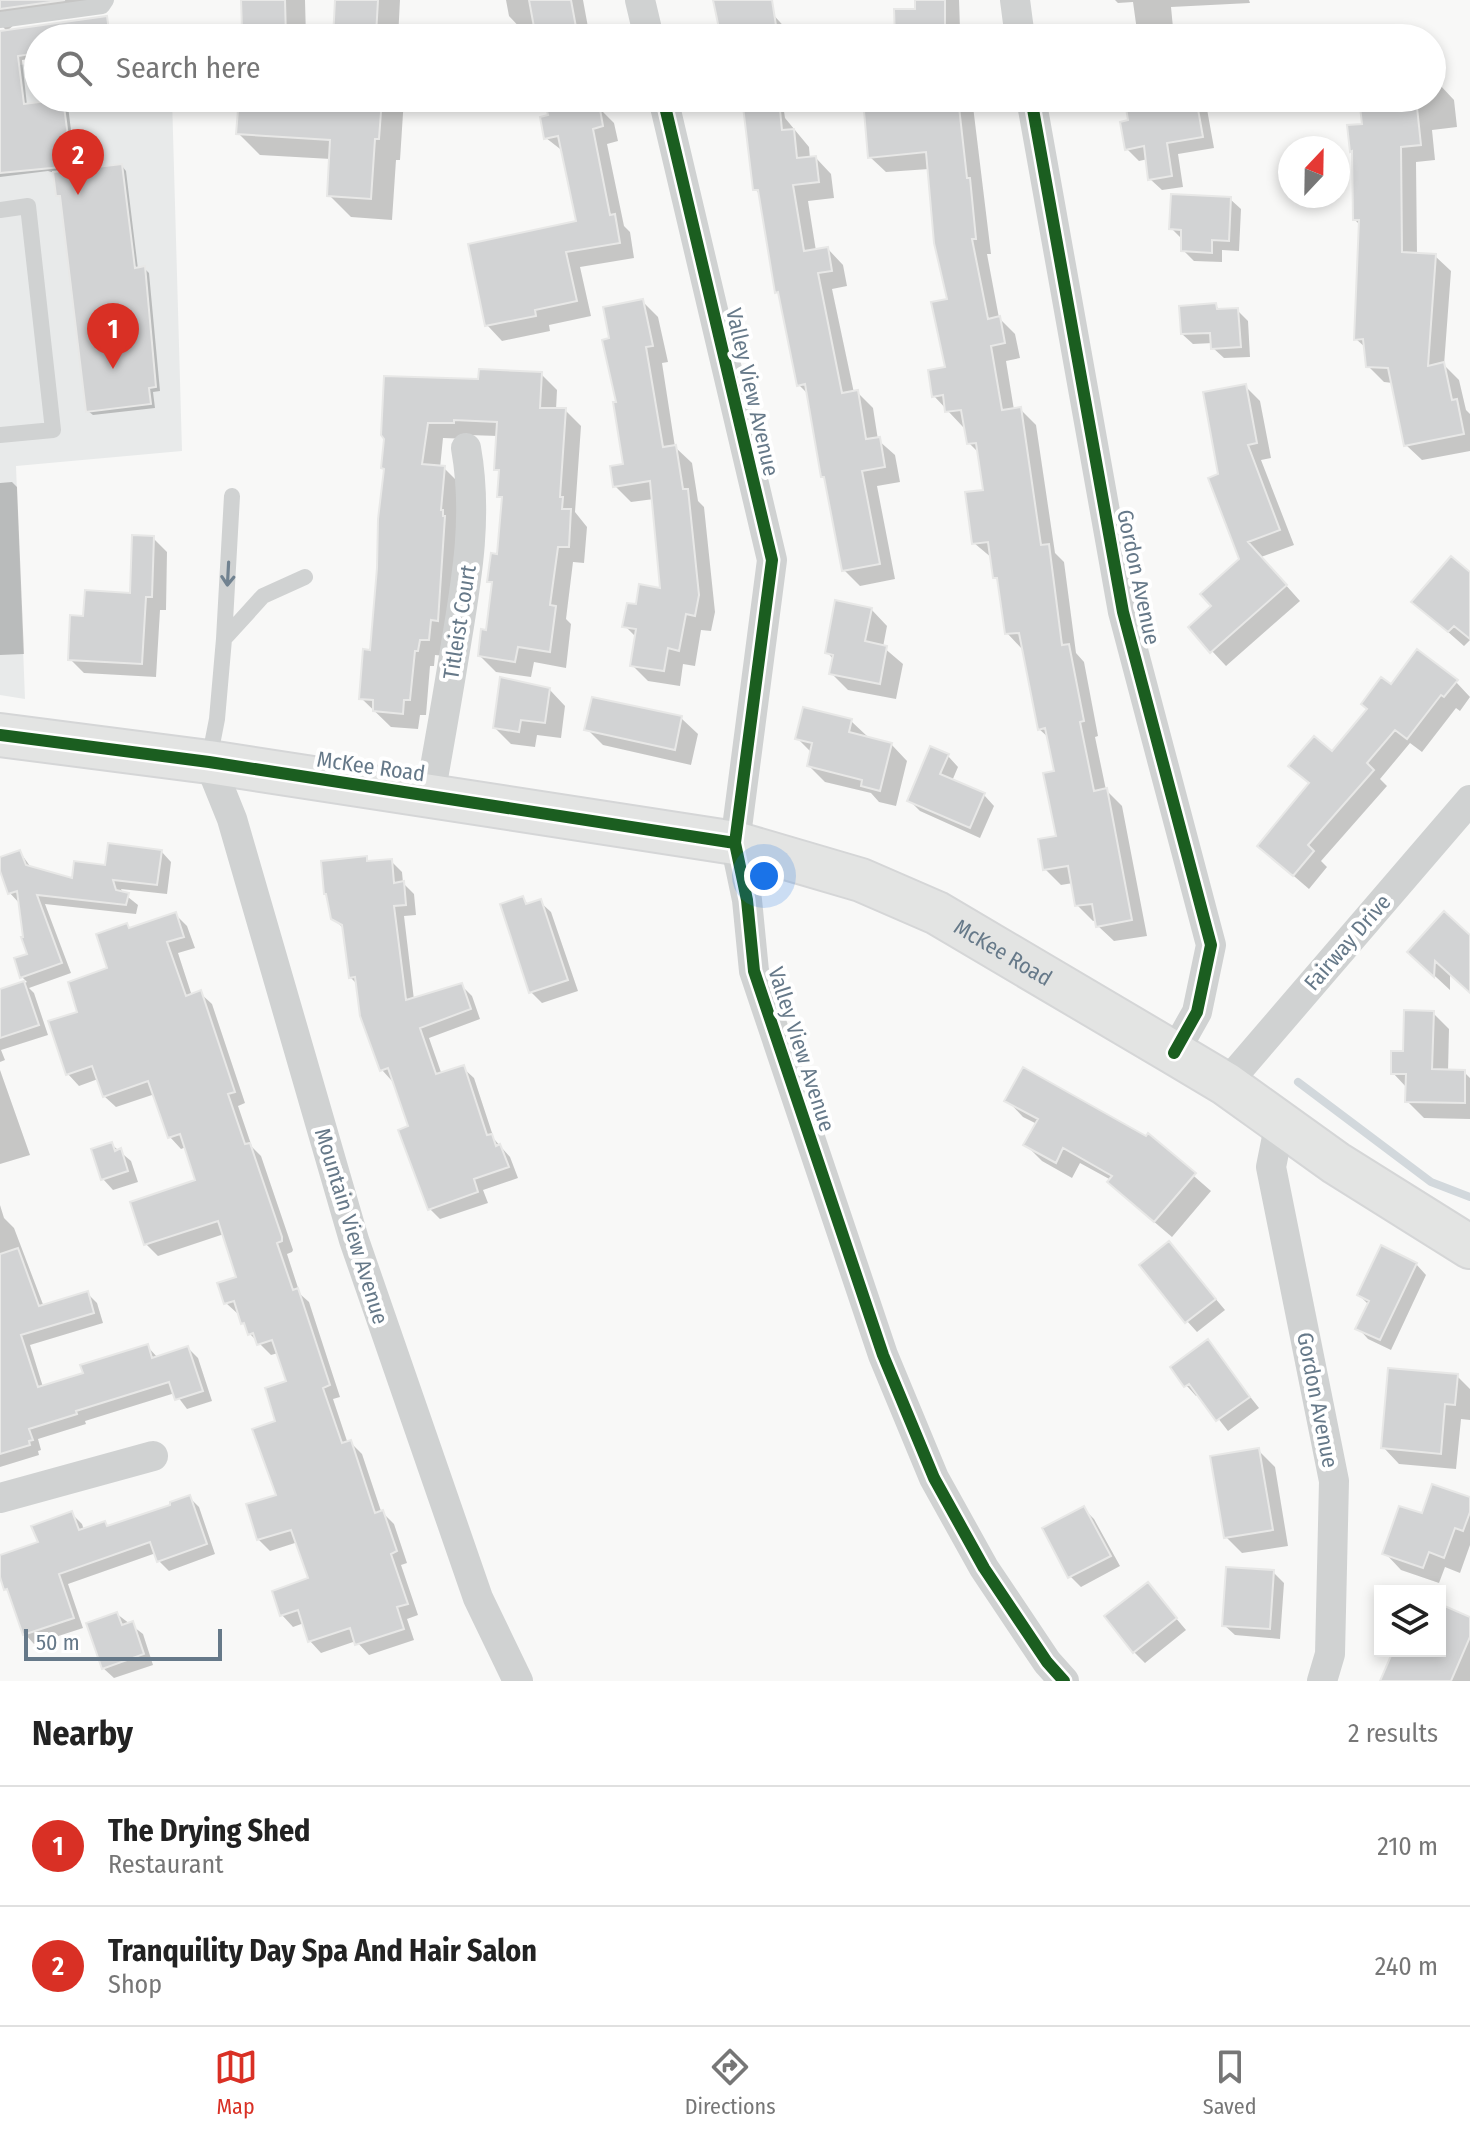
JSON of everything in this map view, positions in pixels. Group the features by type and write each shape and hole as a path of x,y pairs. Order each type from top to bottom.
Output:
{"street":[{"path":"640,0 646,24"},
{"path":"1015,0 1018,24"},
{"name":"Valley View Avenue","path":"666,112 772,560 735,843 747,900 754,971 883,1355 934,1478 984,1568 1047,1662 1064,1681"},
{"name":"Gordon Avenue","path":"1034,112 1123,612 1211,945 1197,1012 1174,1053"},
{"name":"Titleist Court","path":"430,795 469,567 472,480 466,448"},
{"name":"McKee Road","path":"0,735 209,762 735,843 861,880 937,913 1226,1084 1336,1163 1470,1247"},
{"name":"Mountain View Avenue","path":"209,762 232,819 354,1240 478,1598 518,1681"},
{"name":"Fairway Drive","path":"1226,1084 1470,800"},
{"name":"Gordon Avenue","path":"1280,1122 1271,1167 1334,1481 1330,1654 1322,1681"},
{"path":"0,1498 153,1456"}],"lane":[{"path":"0,20 102,6 106,0"},
{"path":"0,210 28,206 53,430 0,435"},
{"path":"209,762 217,719 224,639 232,496"},
{"path":"224,639 263,596 305,577"}],"shaded area":[{"path":"24,64 24,112 172,112 182,451 16,466 25,699 0,695 0,67"}],"building":[{"path":"0,0 65,0 0,9"},
{"path":"241,0 285,0 286,24 242,24"},
{"path":"335,0 378,0 377,24 334,24"},
{"path":"529,0 571,0 575,24 533,24"},
{"path":"713,0 772,0 776,24 718,24"},
{"path":"915,0 945,0 945,24 895,24 894,9 915,9"},
{"path":"107,16 108,24 50,24"},
{"path":"24,28 24,55 18,56 24,112 65,112 72,166 0,173 0,31"},
{"path":"238,112 381,112 379,139 375,139 371,199 327,196 330,140 236,134"},
{"path":"547,112 600,112 603,126 593,129 610,215 615,214 620,243 566,252 577,301 535,310 536,316 485,326 468,244 576,221 558,136 544,139 540,117 548,115"},
{"path":"744,112 780,112 782,130 794,129 797,158 816,156 819,182 793,185 804,251 828,247 832,271 818,273 842,393 858,390 866,439 880,437 885,467 862,471 880,564 842,571 805,384 797,386 778,292 775,293 758,190 753,190"},
{"path":"864,112 960,112 976,239 972,239 988,319 1000,316 1005,343 991,346 1002,410 1021,407 1041,545 1049,544 1062,645 1069,644 1094,791 1107,788 1132,920 1096,927 1092,904 1075,906 1068,866 1043,870 1038,839 1056,836 1043,773 1054,771 1045,728 1038,730 1019,633 1005,634 988,542 972,544 965,492 983,490 976,443 967,444 961,410 945,412 943,395 932,397 928,370 945,367 931,302 947,299 934,243 926,152 868,158"},
{"path":"1127,112 1199,112 1203,137 1167,143 1172,176 1148,180 1144,146 1125,150 1120,122 1128,120"},
{"path":"1361,112 1417,112 1421,145 1401,147 1402,252 1436,254 1428,366 1444,362 1452,400 1457,399 1464,434 1404,446 1388,368 1366,367 1363,339 1354,340 1359,220 1353,220 1352,151 1347,125 1362,124"},
{"path":"122,164 135,268 145,266 156,387 149,388 151,404 86,412 60,196 56,196 53,172"},
{"path":"1171,194 1231,197 1229,241 1212,240 1212,253 1181,251 1181,230 1169,229"},
{"path":"643,299 653,346 646,347 663,447 676,445 683,489 688,489 699,595 695,616 686,614 679,651 668,648 664,671 630,666 636,629 622,627 627,603 636,604 639,584 660,588 650,481 613,487 610,466 623,464 613,402 616,402 602,340 609,338 603,307"},
{"path":"1216,303 1217,309 1238,308 1241,347 1211,349 1210,333 1181,334 1179,306"},
{"path":"479,369 542,372 540,408 566,408 560,497 563,497 562,509 571,509 569,547 558,547 550,605 556,606 550,652 518,647 515,662 478,656 481,629 486,630 492,582 487,582 491,553 497,554 502,497 497,497 499,470 494,470 497,422 454,420 454,423 428,423 422,464 445,466 438,621 431,620 429,640 420,640 418,651 415,651 410,700 404,700 403,714 373,711 373,700 359,699 363,649 370,650 377,568 378,519 384,469 381,468 384,439 381,435 384,376 478,379"},
{"path":"1246,384 1257,443 1248,445 1280,530 1248,542 1287,585 1210,653 1188,627 1211,606 1200,594 1239,559 1208,478 1218,474 1203,392"},
{"path":"132,535 154,536 152,597 146,597 142,664 68,660 70,615 83,616 85,590 130,593"},
{"path":"1451,556 1470,572 1470,639 1454,626 1448,632 1411,602"},
{"path":"835,600 872,608 865,641 887,646 880,684 829,674 833,655 825,653"},
{"path":"1417,649 1458,680 1444,697 1441,695 1407,739 1395,730 1367,763 1374,770 1308,845 1314,851 1293,876 1257,846 1309,783 1288,766 1314,736 1332,751 1367,709 1361,704 1381,677 1391,684"},
{"path":"500,677 550,688 545,723 521,720 519,732 493,728"},
{"path":"592,697 682,716 675,750 584,730"},
{"path":"803,707 852,719 849,732 892,743 880,791 861,786 862,780 807,766 812,743 795,739"},
{"path":"930,746 949,754 940,774 985,793 970,828 907,801"},
{"path":"108,843 162,850 157,885 113,880 116,890 129,893 126,905 37,895 62,963 20,978 14,958 27,954 21,937 17,891 8,894 0,871 0,857 20,850 26,865 72,878 74,861 105,865"},
{"path":"367,856 367,861 392,859 394,883 404,881 406,905 394,906 406,1000 462,983 471,1009 420,1028 436,1074 464,1065 487,1135 492,1134 496,1146 500,1144 509,1167 474,1179 478,1192 428,1210 398,1130 408,1126 388,1068 380,1071 360,1016 355,977 349,978 342,925 331,919 324,894 321,861"},
{"path":"523,896 526,904 541,899 568,980 529,993 500,904"},
{"path":"1444,911 1470,935 1470,993 1435,961 1434,977 1407,952"},
{"path":"176,912 184,937 167,942 186,996 201,990 235,1092 228,1094 245,1144 250,1143 282,1237 282,1241 277,1243 293,1290 298,1288 330,1385 323,1388 342,1443 351,1440 375,1513 383,1510 397,1551 391,1554 408,1604 397,1607 404,1629 355,1645 350,1628 308,1642 298,1610 280,1616 272,1591 308,1578 291,1530 257,1540 246,1504 276,1495 252,1429 275,1421 265,1388 286,1381 272,1340 257,1345 253,1333 248,1335 244,1323 241,1324 234,1301 224,1304 217,1283 236,1277 218,1221 144,1245 130,1202 195,1180 180,1134 168,1138 148,1081 103,1097 92,1066 66,1075 48,1021 77,1012 68,982 107,968 96,934 127,923 129,928"},
{"path":"24,981 39,1025 0,1038 0,989"},
{"path":"1404,1010 1434,1011 1432,1069 1465,1070 1465,1103 1405,1102 1406,1074 1391,1074 1391,1051 1403,1051"},
{"path":"1023,1067 1146,1136 1148,1133 1196,1173 1154,1222 1107,1182 1112,1176 1063,1148 1056,1163 1023,1145 1038,1119 1004,1101"},
{"path":"112,1142 115,1151 121,1148 128,1171 101,1180 91,1149"},
{"path":"1169,1241 1216,1299 1185,1323 1139,1265"},
{"path":"1381,1245 1417,1263 1380,1340 1355,1329 1369,1301 1357,1295"},
{"path":"18,1248 39,1306 88,1291 94,1313 21,1335 38,1387 83,1373 80,1365 148,1344 152,1358 188,1346 203,1391 175,1400 169,1382 29,1429 33,1440 29,1441 30,1445 0,1454 0,1254"},
{"path":"1208,1339 1250,1397 1216,1421 1189,1384 1184,1387 1170,1367"},
{"path":"1388,1368 1458,1374 1455,1405 1445,1404 1441,1454 1381,1448"},
{"path":"1259,1448 1273,1530 1224,1538 1210,1456"},
{"path":"1432,1484 1470,1497 1470,1512 1463,1531 1455,1528 1444,1558 1429,1552 1423,1568 1382,1554 1399,1506 1422,1513"},
{"path":"190,1495 207,1544 157,1562 150,1542 59,1574 74,1618 23,1635 0,1577 0,1555 38,1542 31,1526 72,1511 79,1530 105,1521 107,1526"},
{"path":"1084,1506 1111,1556 1068,1578 1042,1528"},
{"path":"1226,1567 1274,1570 1270,1629 1222,1626"},
{"path":"1148,1582 1177,1618 1133,1653 1104,1616"},
{"path":"1446,1607 1470,1617 1470,1637 1451,1681 1380,1681 1390,1657 1446,1657"},
{"path":"117,1612 122,1625 133,1621 144,1654 102,1669 86,1623"}],"waterway":[{"path":"1298,1082 1431,1182 1470,1197"}],"cycle path":[{"path":"666,112 772,560 735,843 747,900 754,971 883,1355 934,1478 984,1568 1047,1662 1064,1681"},
{"path":"1034,112 1123,612 1211,945 1197,1012 1174,1053"},
{"path":"0,735 209,762 735,843"}],"place":[{"name":"Tranquility Day Spa And Hair Salon","path":"78,195"},
{"name":"The Drying Shed","path":"113,369"}]}
